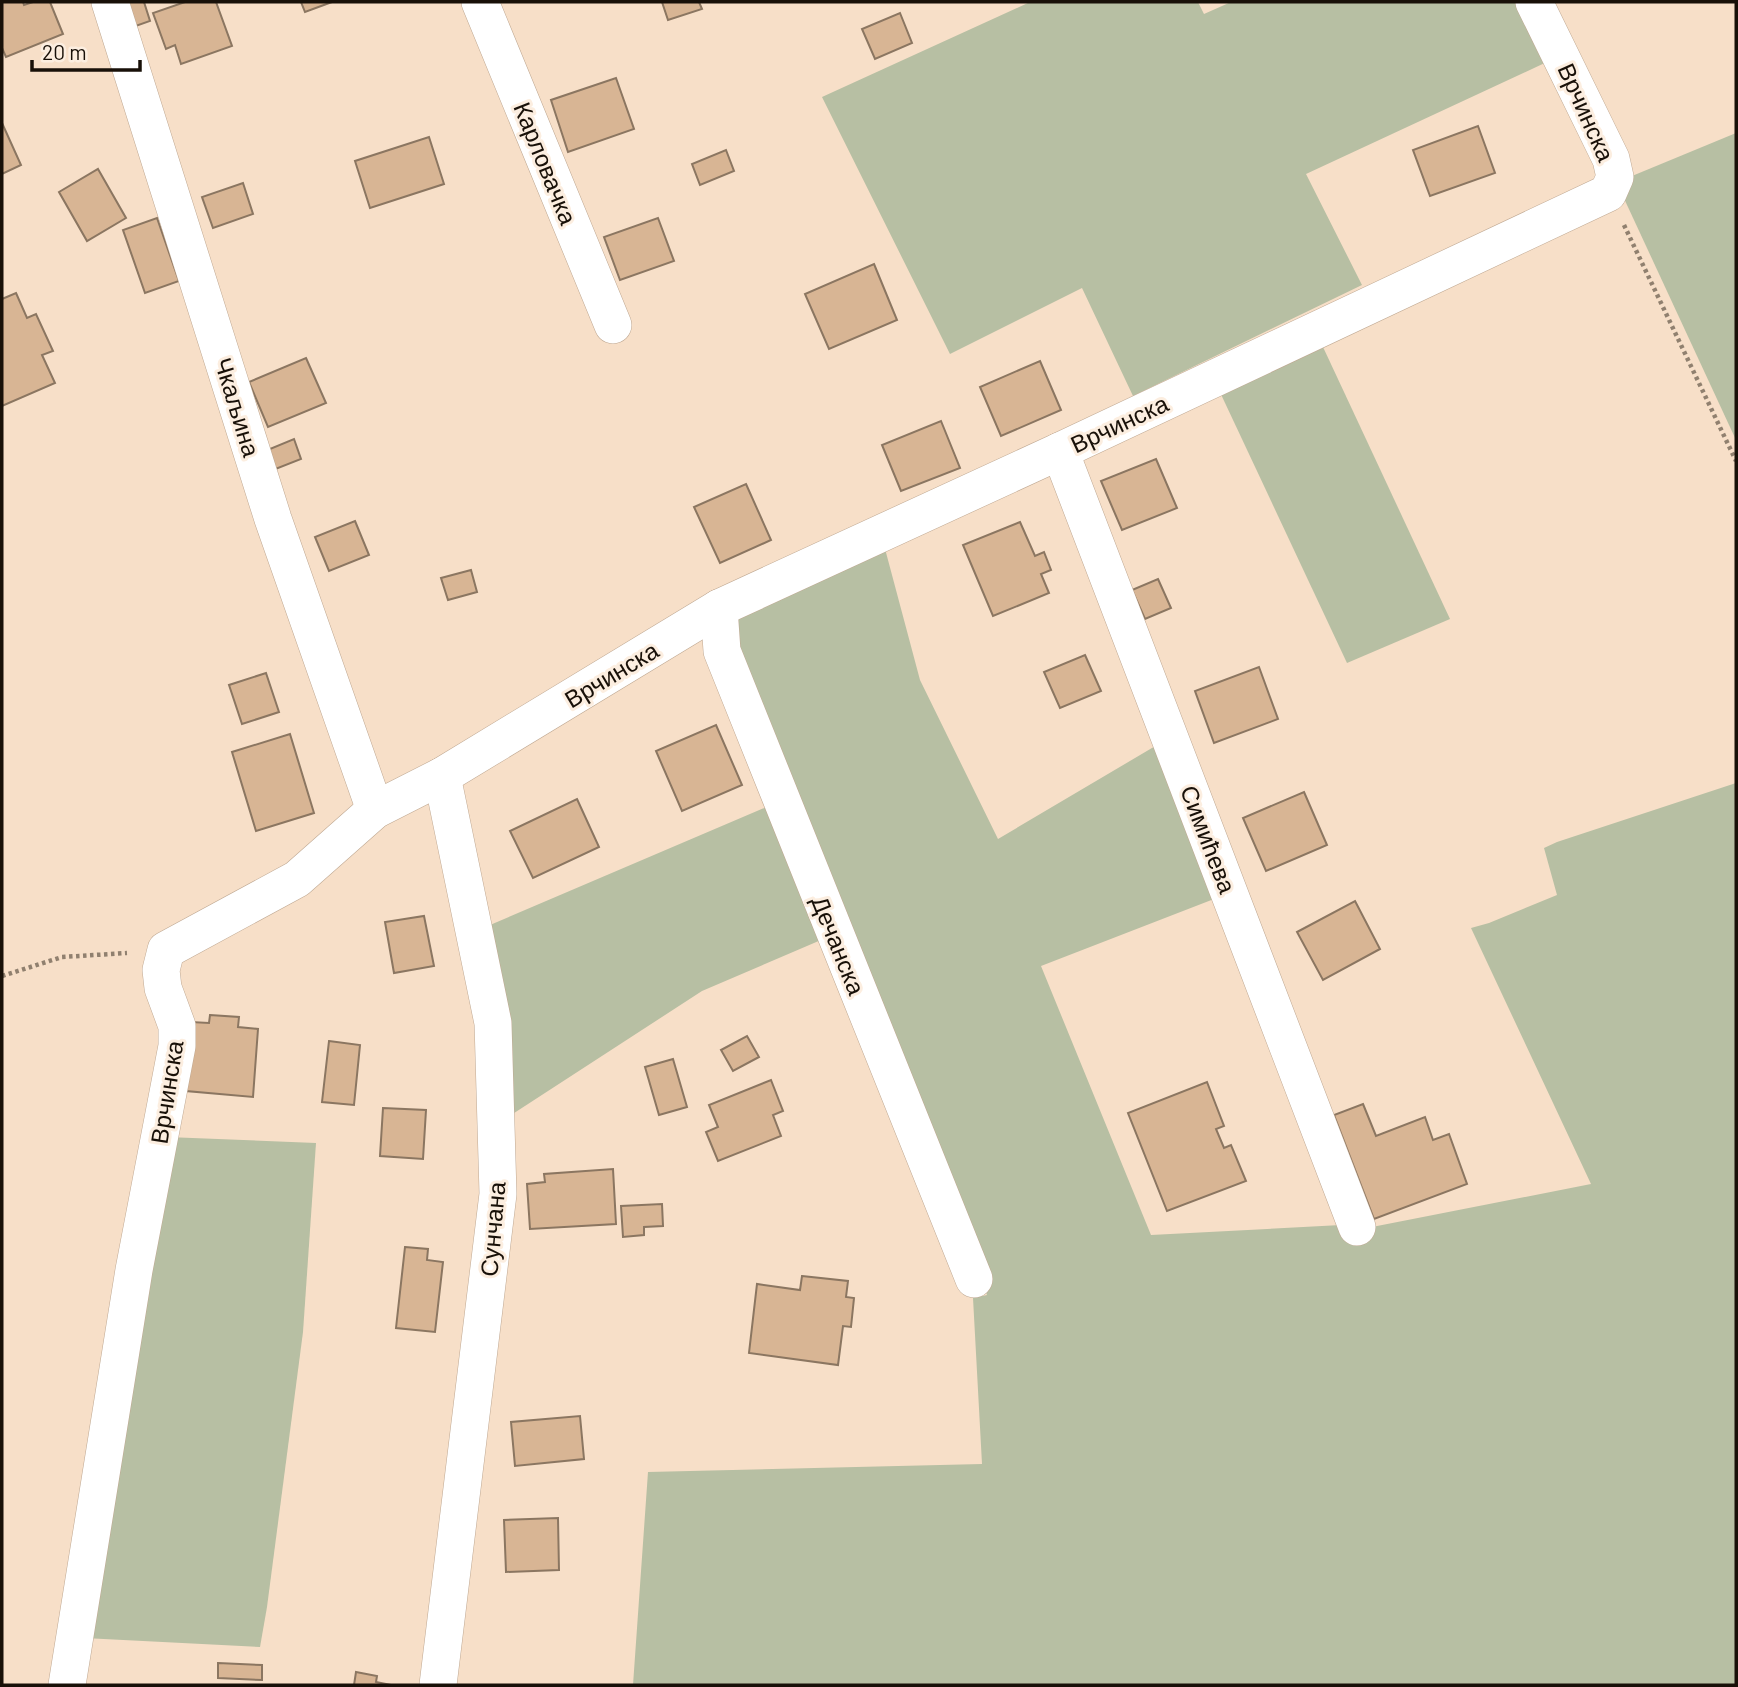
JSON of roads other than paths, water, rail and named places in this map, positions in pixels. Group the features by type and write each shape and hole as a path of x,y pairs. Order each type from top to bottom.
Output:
{"street":[{"name":"Чкаљина","path":"110,2 273,519 375,810"},
{"name":"Карловачка","path":"480,2 613,325"},
{"name":"Врчинска","path":"67,1685 134,1270 177,1046 177,1026 163,988 160,970 166,950 297,878 375,810 442,776 719,608 1608,193 1615,177 1611,159 1534,2"},
{"name":"Симићева","path":"1060,451 1357,1227"},
{"name":"Дечанска","path":"719,608 722,651 974,1279"},
{"name":"Сунчана","path":"438,1685 498,1194 493,1023 442,776"}]}
